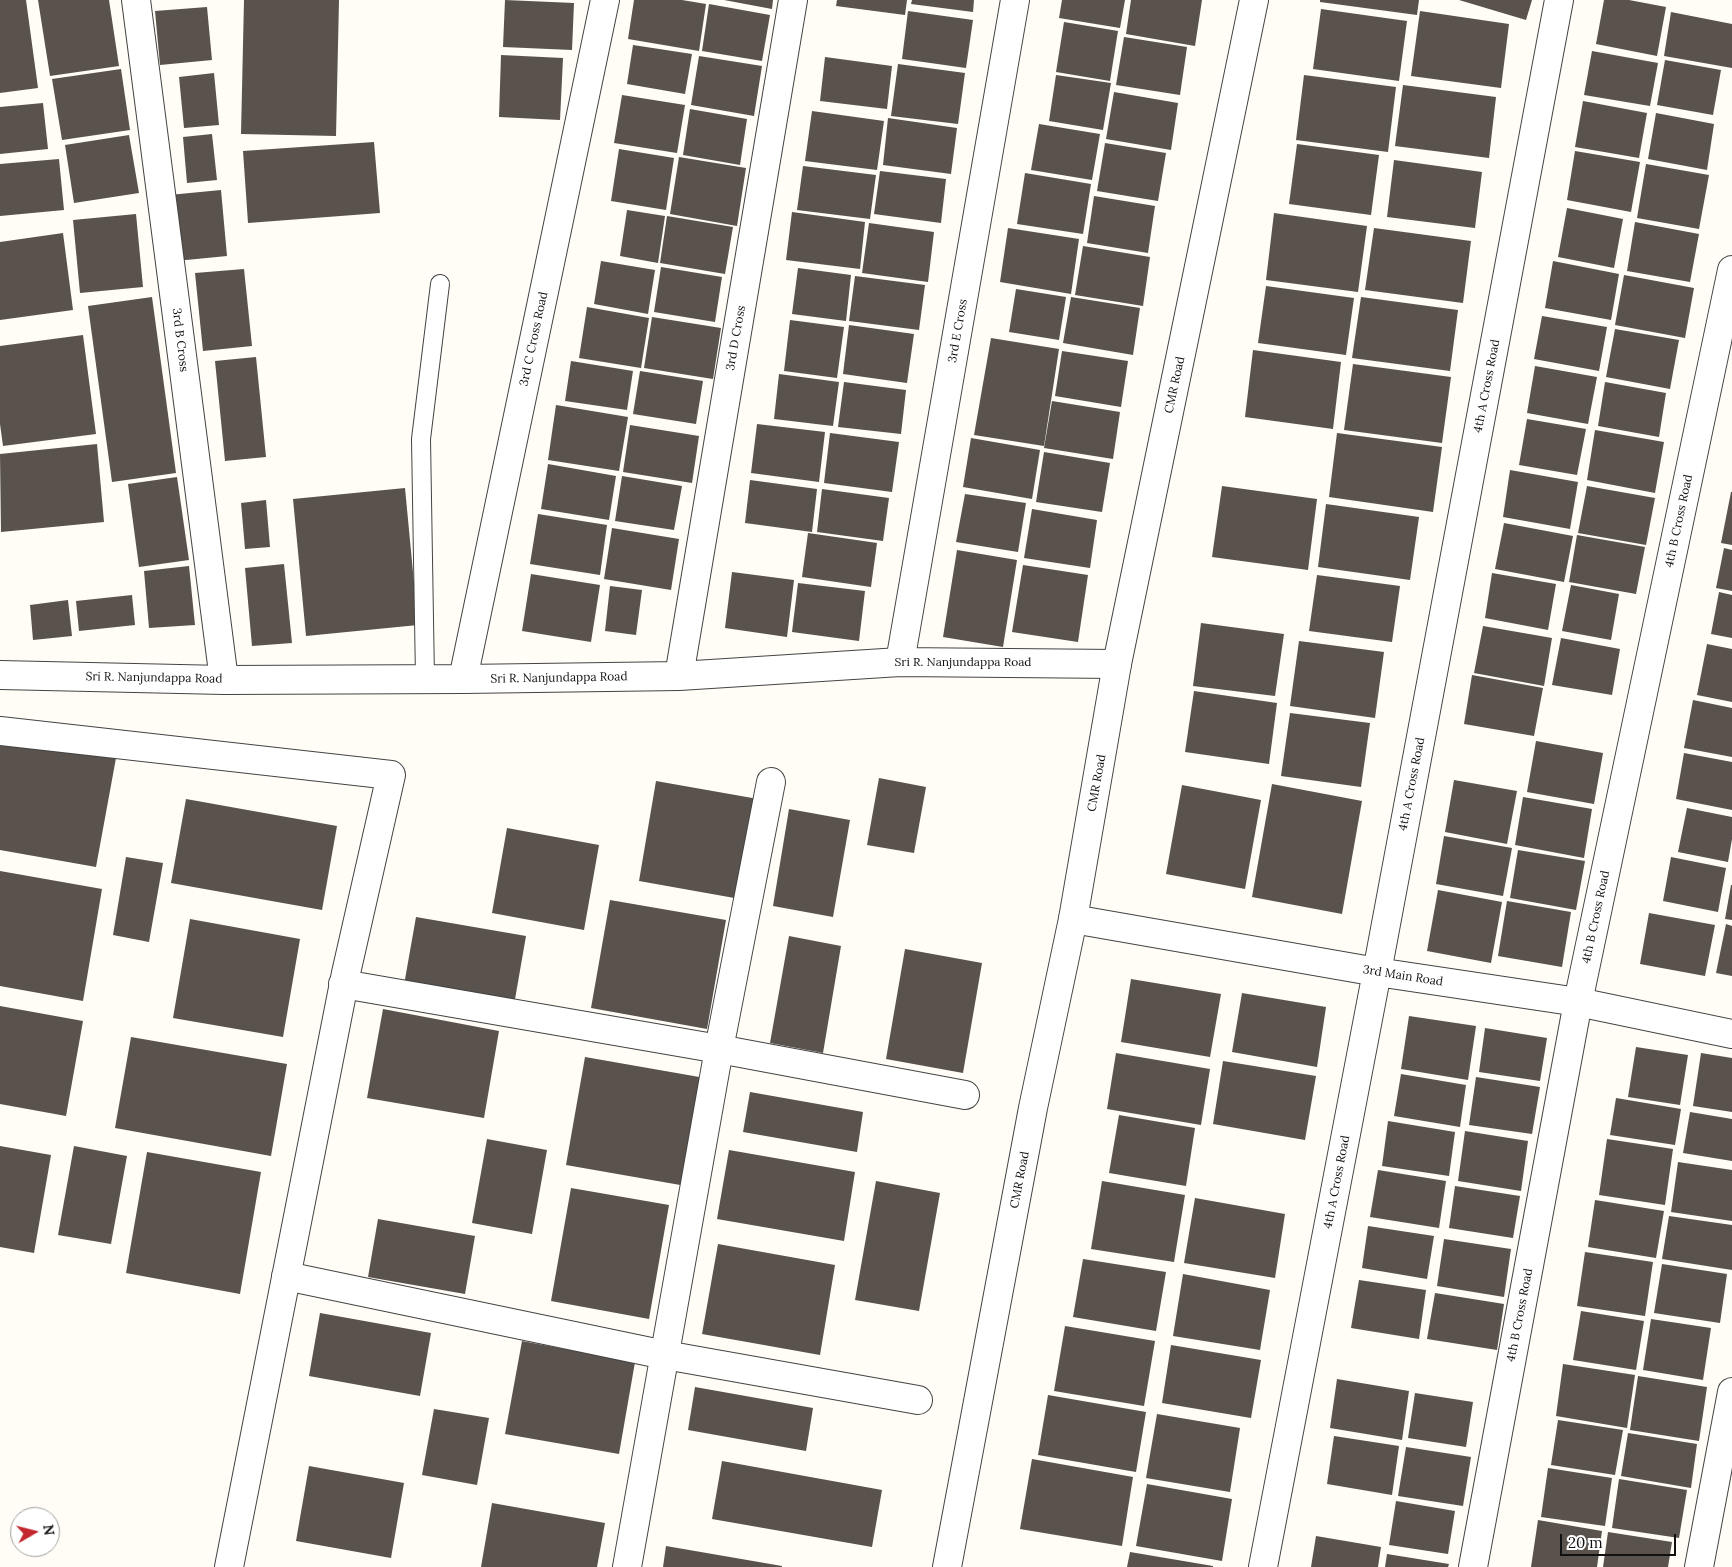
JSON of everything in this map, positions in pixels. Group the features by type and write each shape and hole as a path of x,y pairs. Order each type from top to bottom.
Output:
{"street":[{"name":"3rd B Cross","path":"136,0 224,680"},
{"name":"3rd C Cross Road","path":"463,679 605,0"},
{"name":"3rd D Cross","path":"679,676 793,0"},
{"name":"3rd E Cross","path":"900,662 1015,0"},
{"name":"CMR Road","path":"947,1567 1032,1117 1073,919 1117,664 1254,0"},
{"name":"4th A Cross Road","path":"1263,1567 1377,972 1559,0"},
{"name":"4th B Cross Road","path":"1473,1567 1578,1002 1732,270"},
{"name":"Sri R. Nanjundappa Road","path":"0,675 224,680 463,679 679,676 900,662 1117,664"},
{"path":"0,731 391,775 344,984 228,1567"},
{"path":"627,1567 719,1049 771,782"},
{"name":"3rd Main Road","path":"1073,919 1377,972 1578,1002 1732,1034"},
{"path":"344,984 719,1049 965,1095"},
{"path":"286,1276 665,1356 918,1400"},
{"path":"1699,1567 1732,1392"}],"lane":[{"path":"424,679 421,439 440,284"}],"building":[{"path":"0,0 26,0 38,88 0,93"},
{"path":"38,0 109,0 119,66 50,76"},
{"path":"244,0 339,0 336,136 241,134"},
{"path":"505,0 574,3 572,50 503,47"},
{"path":"634,0 682,0 706,4 699,51 628,39"},
{"path":"724,0 773,0 772,9"},
{"path":"837,0 907,0 905,15 836,6"},
{"path":"912,0 974,0 973,12 911,4"},
{"path":"1062,0 1125,0 1120,28 1059,18"},
{"path":"1131,0 1202,0 1195,46 1126,34"},
{"path":"1320,0 1419,0 1417,15 1320,2"},
{"path":"1459,0 1532,0 1526,20"},
{"path":"1604,0 1629,0 1666,7 1657,56 1596,44"},
{"path":"709,4 770,15 762,61 702,51"},
{"path":"207,7 212,60 160,65 155,11"},
{"path":"1321,9 1407,21 1399,81 1313,69"},
{"path":"908,11 973,20 966,68 902,59"},
{"path":"1420,11 1509,24 1501,88 1411,76"},
{"path":"1671,12 1732,24 1732,68 1664,56"},
{"path":"1064,22 1118,31 1110,81 1056,72"},
{"path":"1124,37 1187,47 1180,95 1116,85"},
{"path":"633,45 692,54 685,94 627,84"},
{"path":"1592,51 1658,63 1650,106 1584,95"},
{"path":"501,55 563,58 560,120 499,117"},
{"path":"699,56 762,66 754,116 691,105"},
{"path":"825,57 892,66 887,109 820,101"},
{"path":"1665,60 1721,70 1713,115 1657,105"},
{"path":"898,64 965,73 958,124 891,116"},
{"path":"121,69 130,130 62,140 52,79"},
{"path":"214,73 219,125 184,128 179,77"},
{"path":"1056,75 1111,83 1103,130 1049,121"},
{"path":"1304,75 1396,87 1388,152 1296,140"},
{"path":"1403,85 1496,97 1489,158 1395,146"},
{"path":"1114,92 1178,103 1171,150 1106,139"},
{"path":"622,95 685,105 677,153 614,143"},
{"path":"1583,101 1647,113 1639,158 1575,147"},
{"path":"43,103 48,149 0,154 0,107"},
{"path":"690,109 747,119 740,165 683,155"},
{"path":"812,111 884,121 877,170 805,161"},
{"path":"1656,113 1714,124 1707,170 1648,159"},
{"path":"888,118 957,128 951,174 883,165"},
{"path":"1039,124 1100,134 1092,180 1031,170"},
{"path":"212,134 217,180 187,183 183,137"},
{"path":"129,135 139,193 74,203 65,145"},
{"path":"374,142 380,213 248,223 243,151"},
{"path":"1105,143 1166,153 1158,201 1097,191"},
{"path":"1297,144 1379,155 1371,215 1289,204"},
{"path":"619,149 674,158 666,210 611,201"},
{"path":"1575,151 1640,162 1631,212 1567,200"},
{"path":"679,157 746,168 737,226 670,214"},
{"path":"59,159 64,210 0,216 0,164"},
{"path":"1394,160 1482,172 1475,228 1387,217"},
{"path":"1646,164 1709,175 1699,229 1637,218"},
{"path":"803,166 876,175 870,219 797,210"},
{"path":"880,171 946,179 941,223 874,214"},
{"path":"1025,173 1091,184 1083,234 1017,224"},
{"path":"221,190 227,256 176,261 169,195"},
{"path":"1094,196 1155,206 1148,253 1087,243"},
{"path":"1567,208 1623,219 1614,268 1558,257"},
{"path":"627,210 665,216 658,263 620,256"},
{"path":"792,212 865,222 860,269 786,260"},
{"path":"1274,213 1367,226 1358,292 1266,280"},
{"path":"136,214 143,287 80,293 73,220"},
{"path":"667,216 733,227 725,274 660,263"},
{"path":"1635,222 1699,234 1690,282 1627,271"},
{"path":"869,223 934,232 928,282 862,273"},
{"path":"1008,228 1079,239 1071,294 1000,282"},
{"path":"1374,228 1471,241 1463,303 1365,290"},
{"path":"63,233 73,310 0,320 0,242"},
{"path":"1083,246 1150,257 1143,306 1075,295"},
{"path":"601,261 655,270 648,314 594,304"},
{"path":"1553,261 1619,274 1611,320 1545,308"},
{"path":"661,267 722,277 715,322 654,312"},
{"path":"798,268 851,275 846,321 792,314"},
{"path":"244,269 252,346 203,351 195,273"},
{"path":"1624,275 1694,288 1685,338 1615,325"},
{"path":"855,276 925,285 919,330 849,321"},
{"path":"1266,286 1354,298 1346,355 1258,343"},
{"path":"1016,289 1066,297 1059,340 1009,332"},
{"path":"152,297 176,473 112,482 88,306"},
{"path":"1071,297 1140,308 1133,355 1063,343"},
{"path":"1361,297 1458,310 1450,371 1352,358"},
{"path":"587,307 649,318 641,368 579,358"},
{"path":"1542,316 1607,327 1599,371 1534,359"},
{"path":"652,317 721,328 713,379 644,368"},
{"path":"790,320 844,327 837,378 784,371"},
{"path":"849,325 914,334 907,383 843,374"},
{"path":"1615,329 1679,340 1670,389 1606,377"},
{"path":"83,335 96,434 3,446 0,424 0,346"},
{"path":"991,338 1059,349 1044,446 974,435"},
{"path":"1253,350 1341,362 1333,429 1245,417"},
{"path":"1062,351 1128,361 1121,407 1055,396"},
{"path":"256,357 266,457 225,461 215,361"},
{"path":"571,361 633,371 627,410 565,401"},
{"path":"1353,364 1451,377 1442,443 1344,430"},
{"path":"1535,366 1597,377 1588,424 1527,413"},
{"path":"640,371 703,381 696,424 633,414"},
{"path":"779,374 839,382 833,426 774,419"},
{"path":"844,382 906,390 901,434 838,427"},
{"path":"1605,382 1666,393 1659,437 1598,426"},
{"path":"1052,401 1120,412 1113,459 1044,448"},
{"path":"556,405 628,417 619,471 548,460"},
{"path":"1527,419 1586,429 1577,475 1519,465"},
{"path":"757,424 825,432 819,482 751,473"},
{"path":"630,425 699,436 692,483 623,472"},
{"path":"1595,430 1664,442 1655,493 1587,480"},
{"path":"830,433 899,442 892,492 824,483"},
{"path":"1337,433 1442,447 1433,512 1329,497"},
{"path":"971,438 1040,450 1032,499 963,487"},
{"path":"97,444 104,522 1,532 0,454"},
{"path":"1044,452 1110,463 1102,512 1036,502"},
{"path":"548,464 616,476 609,520 541,509"},
{"path":"1510,470 1578,482 1570,529 1503,517"},
{"path":"622,476 682,486 674,530 615,521"},
{"path":"177,477 189,560 139,567 128,484"},
{"path":"750,480 817,489 812,532 745,523"},
{"path":"1222,486 1317,499 1308,570 1212,557"},
{"path":"1587,486 1655,498 1646,545 1578,533"},
{"path":"405,488 418,625 306,636 293,499"},
{"path":"822,489 889,498 883,541 817,532"},
{"path":"1732,492 1732,545 1721,543"},
{"path":"965,494 1026,503 1018,552 956,542"},
{"path":"266,500 270,547 245,549 241,503"},
{"path":"1326,504 1419,517 1410,580 1318,567"},
{"path":"1032,509 1097,520 1090,568 1024,558"},
{"path":"538,514 607,525 600,575 530,564"},
{"path":"1504,523 1573,536 1564,582 1495,569"},
{"path":"612,528 679,539 671,590 604,579"},
{"path":"808,533 877,543 871,587 802,577"},
{"path":"1577,535 1645,547 1636,594 1569,582"},
{"path":"1724,548 1732,550 1732,591 1716,588"},
{"path":"957,550 1017,560 1003,647 943,637"},
{"path":"284,564 292,643 252,646 245,568"},
{"path":"1023,565 1088,575 1078,642 1012,632"},
{"path":"189,566 195,625 149,628 144,571"},
{"path":"732,572 794,580 787,637 725,628"},
{"path":"1492,573 1556,584 1548,630 1485,618"},
{"path":"531,574 600,585 591,642 522,631"},
{"path":"1317,575 1400,586 1392,642 1309,631"},
{"path":"798,583 865,591 859,641 792,632"},
{"path":"1571,585 1619,594 1611,640 1562,631"},
{"path":"610,586 642,590 636,635 605,631"},
{"path":"1719,592 1732,595 1732,638 1711,634"},
{"path":"132,595 135,625 79,631 76,601"},
{"path":"68,600 72,636 33,640 30,605"},
{"path":"1201,623 1284,634 1275,696 1193,686"},
{"path":"1483,626 1552,638 1544,686 1474,673"},
{"path":"1561,638 1620,649 1612,695 1552,685"},
{"path":"1299,641 1384,652 1375,718 1290,706"},
{"path":"1707,644 1732,649 1732,702 1697,695"},
{"path":"1472,675 1543,688 1534,736 1464,724"},
{"path":"1194,691 1277,703 1269,764 1185,752"},
{"path":"1693,700 1732,708 1732,757 1684,748"},
{"path":"1290,713 1370,723 1361,787 1281,776"},
{"path":"0,737 116,758 96,867 0,850"},
{"path":"1536,741 1603,753 1594,804 1527,792"},
{"path":"1684,753 1732,762 1732,810 1676,799"},
{"path":"879,778 926,787 914,853 867,845"},
{"path":"1454,780 1517,791 1507,844 1445,832"},
{"path":"656,781 758,799 740,899 639,881"},
{"path":"1272,784 1362,801 1342,914 1252,897"},
{"path":"1182,785 1261,800 1245,889 1166,874"},
{"path":"1523,797 1592,809 1584,858 1515,845"},
{"path":"186,799 337,826 322,910 171,883"},
{"path":"1687,808 1732,817 1732,839 1728,862 1678,852"},
{"path":"789,809 850,820 833,917 773,906"},
{"path":"507,828 599,845 584,930 492,913"},
{"path":"1444,836 1512,848 1503,896 1436,884"},
{"path":"1518,850 1585,861 1576,910 1510,898"},
{"path":"126,857 163,863 149,942 113,935"},
{"path":"1671,857 1726,868 1718,912 1663,901"},
{"path":"0,871 102,889 83,1001 0,986"},
{"path":"1732,885 1732,920 1725,919"},
{"path":"1438,890 1502,902 1491,963 1427,951"},
{"path":"610,900 726,920 707,1029 591,1008"},
{"path":"1507,901 1571,912 1562,967 1498,956"},
{"path":"1649,913 1715,925 1705,976 1640,964"},
{"path":"416,917 526,936 514,1005 404,985"},
{"path":"190,919 300,939 283,1037 173,1018"},
{"path":"1726,924 1732,926 1732,976 1716,973"},
{"path":"789,936 841,946 823,1053 770,1043"},
{"path":"905,949 982,963 963,1073 886,1059"},
{"path":"1131,979 1221,994 1210,1057 1121,1042"},
{"path":"1242,993 1326,1007 1317,1067 1232,1052"},
{"path":"0,1006 83,1021 66,1116 0,1104"},
{"path":"383,1009 499,1031 484,1118 367,1098"},
{"path":"1409,1016 1476,1026 1468,1080 1401,1069"},
{"path":"1485,1028 1547,1038 1540,1081 1479,1072"},
{"path":"131,1037 287,1064 271,1156 115,1128"},
{"path":"1636,1047 1688,1055 1680,1105 1628,1097"},
{"path":"1116,1053 1210,1069 1201,1125 1107,1109"},
{"path":"1701,1053 1732,1058 1732,1112 1693,1106"},
{"path":"585,1057 705,1078 686,1186 566,1165"},
{"path":"1223,1061 1316,1076 1305,1140 1213,1124"},
{"path":"1401,1074 1466,1085 1460,1127 1394,1116"},
{"path":"1476,1077 1540,1087 1532,1134 1469,1125"},
{"path":"750,1092 863,1112 857,1152 743,1132"},
{"path":"1616,1098 1681,1109 1675,1145 1610,1135"},
{"path":"1690,1112 1732,1119 1732,1161 1683,1153"},
{"path":"1119,1115 1195,1128 1186,1186 1109,1173"},
{"path":"1388,1121 1455,1132 1449,1176 1382,1166"},
{"path":"1465,1131 1528,1141 1521,1191 1458,1181"},
{"path":"487,1139 547,1150 532,1234 472,1223"},
{"path":"1607,1139 1673,1149 1665,1205 1599,1195"},
{"path":"0,1146 51,1155 34,1253 0,1247"},
{"path":"74,1146 127,1156 111,1244 58,1235"},
{"path":"729,1150 855,1172 844,1241 717,1219"},
{"path":"147,1152 261,1172 240,1294 126,1273"},
{"path":"1678,1162 1732,1170 1732,1221 1671,1212"},
{"path":"1378,1170 1446,1181 1439,1228 1370,1217"},
{"path":"876,1181 940,1193 919,1311 855,1300"},
{"path":"1102,1181 1185,1195 1174,1262 1091,1249"},
{"path":"1455,1186 1520,1196 1513,1238 1449,1228"},
{"path":"571,1188 669,1205 649,1319 551,1301"},
{"path":"1195,1198 1285,1214 1275,1278 1184,1263"},
{"path":"1595,1200 1664,1211 1656,1258 1588,1247"},
{"path":"1669,1216 1732,1225 1732,1270 1662,1259"},
{"path":"378,1219 475,1236 465,1294 368,1277"},
{"path":"1368,1226 1434,1236 1427,1279 1362,1268"},
{"path":"1444,1239 1511,1249 1504,1297 1437,1286"},
{"path":"718,1244 835,1265 820,1355 702,1334"},
{"path":"1585,1252 1653,1262 1645,1316 1577,1306"},
{"path":"1083,1259 1166,1272 1156,1331 1073,1317"},
{"path":"1662,1264 1727,1274 1720,1323 1654,1313"},
{"path":"1183,1274 1270,1290 1260,1350 1173,1336"},
{"path":"1359,1280 1426,1290 1419,1339 1351,1328"},
{"path":"1435,1293 1504,1304 1497,1350 1427,1339"},
{"path":"1581,1311 1644,1321 1636,1370 1573,1360"},
{"path":"320,1313 431,1333 420,1396 309,1376"},
{"path":"1651,1319 1711,1328 1703,1380 1643,1370"},
{"path":"1065,1326 1155,1341 1144,1406 1054,1391"},
{"path":"522,1341 635,1362 619,1454 505,1434"},
{"path":"1171,1345 1261,1360 1251,1418 1162,1403"},
{"path":"1563,1364 1635,1375 1627,1428 1556,1416"},
{"path":"1638,1376 1707,1387 1699,1441 1630,1430"},
{"path":"1337,1379 1409,1391 1402,1440 1330,1428"},
{"path":"695,1387 813,1408 806,1451 688,1430"},
{"path":"1415,1393 1473,1402 1466,1447 1408,1438"},
{"path":"1048,1395 1146,1412 1136,1472 1038,1455"},
{"path":"434,1409 489,1418 477,1485 422,1475"},
{"path":"1157,1414 1240,1428 1230,1492 1146,1478"},
{"path":"1558,1420 1623,1430 1615,1475 1551,1465"},
{"path":"1628,1433 1697,1444 1691,1488 1621,1476"},
{"path":"1334,1436 1399,1446 1392,1495 1327,1484"},
{"path":"1406,1447 1471,1457 1463,1506 1398,1496"},
{"path":"1032,1459 1133,1477 1122,1546 1020,1529"},
{"path":"722,1461 882,1490 872,1547 712,1519"},
{"path":"309,1466 404,1483 391,1558 296,1541"},
{"path":"1548,1468 1612,1478 1605,1526 1541,1517"},
{"path":"1619,1479 1687,1490 1679,1538 1612,1528"},
{"path":"1147,1484 1232,1499 1222,1561 1136,1546"},
{"path":"1396,1501 1455,1511 1448,1554 1389,1545"},
{"path":"492,1503 605,1523 597,1567 481,1567"},
{"path":"1538,1520 1602,1531 1597,1567 1531,1567"},
{"path":"1608,1532 1672,1542 1668,1567 1603,1567"},
{"path":"1316,1536 1381,1547 1378,1567 1311,1567"},
{"path":"666,1546 782,1566 782,1567 663,1567"},
{"path":"1130,1552 1213,1566 1213,1567 1127,1567"},
{"path":"1387,1554 1449,1564 1448,1567 1385,1567"}]}
